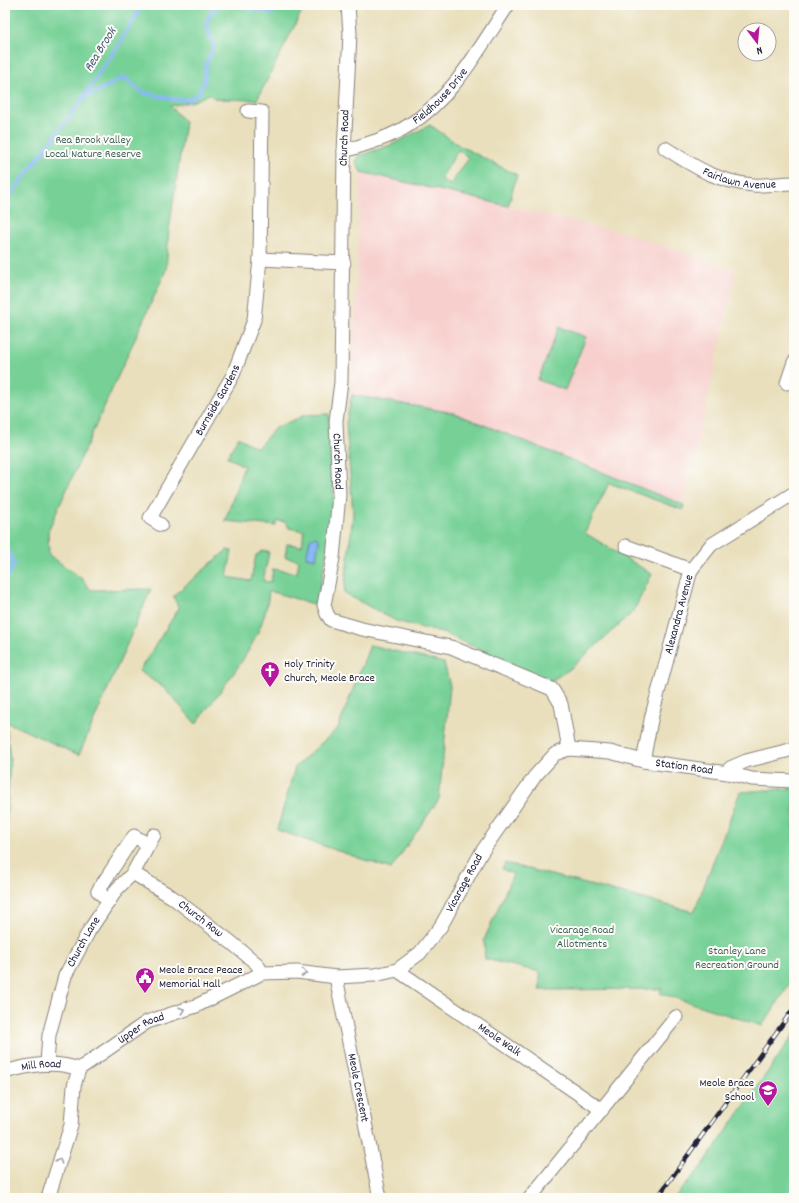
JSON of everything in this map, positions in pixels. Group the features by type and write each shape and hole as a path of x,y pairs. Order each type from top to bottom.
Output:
{"street":[{"name":"Church Road","path":"348,5 350,34 344,151 344,263 341,385 336,421 339,495 334,558 324,605 331,620 362,629 451,647 552,689 561,704 569,749"},
{"name":"Fieldhouse Drive","path":"344,151 390,135 409,126 430,111 447,92 508,5"},
{"name":"Burnside Gardens","path":"161,525 150,518 233,376 254,320 260,259 262,112 248,111"},
{"name":"Fairlawn Avenue","path":"665,148 690,157 705,174 727,181 754,185 794,184"},
{"path":"260,259 344,263"},
{"name":"Alexandra Avenue","path":"642,762 652,716 691,570 711,545 794,493"},
{"path":"626,546 691,570"},
{"name":"Station Road","path":"569,749 610,752 642,762 728,773 730,768 746,761 793,746"},
{"name":"Vicarage Road","path":"336,977 375,975 397,970 420,953 441,926 481,853 535,776 555,754 569,749"},
{"path":"728,773 752,779 794,781"},
{"name":"Church Lane","path":"47,1064 49,1035 65,976 89,931 109,902 117,889 133,873 151,840 134,836 98,891 109,902"},
{"name":"Church Row","path":"133,873 172,897 232,943 257,964 262,973"},
{"name":"Meole Walk","path":"397,970 602,1110"},
{"name":"Upper Road","path":"79,1069 147,1022 196,1006 262,973 297,972 336,977"},
{"name":"Meole Crescent","path":"336,977 380,1198"},
{"path":"530,1198 676,1017"},
{"name":"Mill Road","path":"5,1072 30,1065 47,1064 79,1069"},
{"path":"48,1198 70,1125 74,1086 79,1069"}],"shaded area":[{"path":"361,172 636,236 736,271 684,505 454,413 352,395"}],"green space":[{"name":"Rea Brook Valley Local Nature Reserve","path":"5,5 305,5 257,100 216,99 209,94 194,101 170,106 185,122 169,230 166,270 48,531 49,555 81,578 91,590 151,589 79,755 6,722 10,759 5,854"},
{"path":"430,125 460,146 517,175 508,206 361,172 356,163 358,156 391,145","holes":["458,150 469,158 450,185 441,179"]},
{"path":"559,327 586,337 565,390 538,380"},
{"path":"352,395 454,413 684,505 683,510 609,483 585,533 652,574 633,612 570,669 549,682 446,634 396,621 344,593 353,514 346,423"},
{"path":"329,414 334,500 331,529 317,605 269,591 266,610 252,645 242,662 196,724 164,688 139,671 179,608 173,596 227,550 232,551 227,577 251,581 256,555 263,551 269,552 263,581 271,582 273,569 297,573 299,560 285,557 287,544 302,546 304,531 289,528 286,522 277,521 276,526 225,521 244,466 227,457 238,437 257,448 275,428 305,415"},
{"path":"370,645 444,663 450,686 439,799 391,869 277,830 295,767 338,728"},
{"path":"794,788 794,978 762,1026 660,993 662,989 540,990 540,972 485,959 484,940 513,874 502,869 505,863 694,912 740,792"},
{"name":"Meole Brace School","path":"794,1034 794,1198 674,1198 703,1165"}],"water":[{"path":"315,536 319,540 316,559 306,557 310,539"}],"waterway":[{"name":"Rea Brook","path":"82,99 119,44 142,5"},
{"path":"5,202 83,99 124,77 142,92 171,99 188,100 199,93 204,81 206,65 214,46 207,28 207,19 213,10 219,5"},
{"path":"236,5 272,13 273,5"},
{"name":"Rea Brook","path":"5,546 14,564 5,581"}],"railway":[{"path":"657,1198 794,1008"}],"place":[{"name":"Holy Trinity Church, Meole Brace","path":"270,688"},
{"name":"Meole Brace Peace Memorial Hall","path":"145,994"},
{"name":"Meole Brace School","path":"768,1107"}],"park label":[{"name":"Vicarage Road Allotments","path":"582,937"},
{"name":"Stanley Lane Recreation Ground","path":"737,958"}]}
